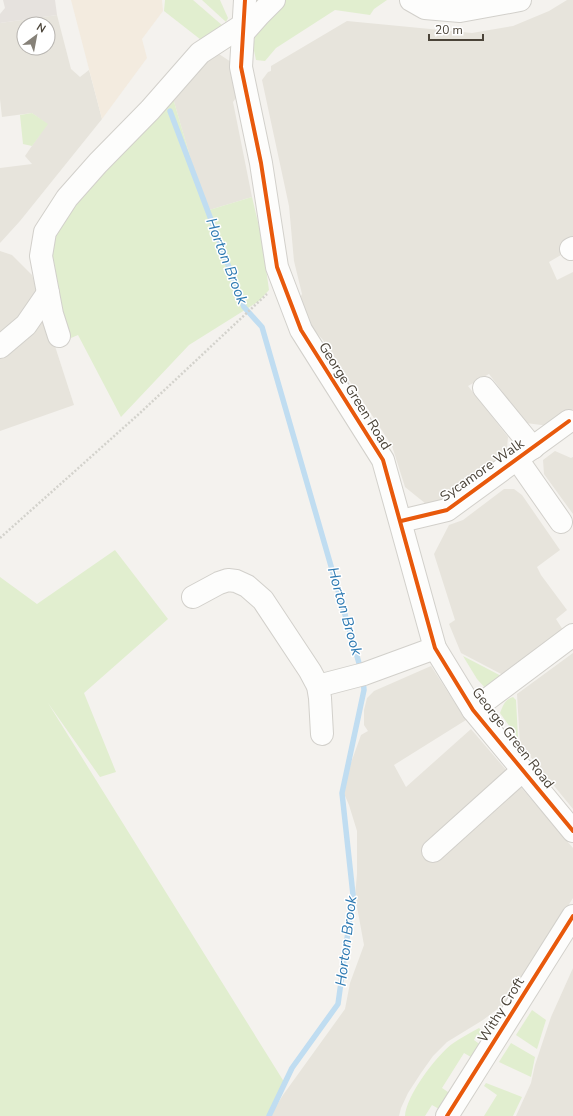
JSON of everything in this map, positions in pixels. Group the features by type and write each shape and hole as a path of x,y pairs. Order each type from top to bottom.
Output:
{"street":[{"path":"229,0 243,19"},
{"path":"59,336 52,314 41,256 45,232 66,198 150,110 200,53 243,19 259,15 274,0"},
{"path":"411,0 426,8 460,11 520,0"},
{"name":"George Green Road","path":"243,19 241,67 261,163 277,267 301,330 383,460 435,648 473,710 573,831"},
{"path":"0,347 26,325 48,293"},
{"path":"484,388 525,454 561,522"},
{"name":"Sycamore Walk","path":"401,521 447,510 569,421"},
{"path":"193,597 219,582 228,580 247,586 256,592 266,604 310,671 318,686 322,734"},
{"path":"473,710 573,635"},
{"path":"318,686 364,674 435,648"},
{"path":"433,851 523,770"},
{"name":"Withy Croft","path":"447,1116 573,916"}],"path":[{"path":"0,538 140,413 282,280"}],"shaded area":[{"path":"3,0 55,0 57,15 16,16 16,21 0,23 0,14 5,8"},
{"path":"71,0 162,0 163,11 142,39 147,58 102,119"},
{"path":"567,0 573,0 573,248 549,262 557,280 573,272 573,409 549,426 526,423 489,374 468,386 508,437 506,459 431,508 405,487 392,446 323,340 308,323 300,298 302,294 294,261 289,206 262,80 268,72 271,71 271,66 347,21 472,33 513,26 549,11"},
{"path":"57,15 71,69 80,77 89,70 102,119 20,221 0,243 0,168 32,164 25,156 47,124 32,113 2,117 0,99 0,23 16,21 16,56 56,56 56,16 50,16"},
{"path":"210,48 231,62 238,95 233,102 252,197 206,211 172,95"},
{"path":"0,251 12,255 32,275 74,405 0,431"},
{"path":"555,451 571,458 573,457 573,514 544,474 543,460"},
{"path":"504,489 514,489 522,495 560,550 537,567 541,575 567,610 556,619 563,630 505,676 461,653 449,624 455,620 434,554 449,525 463,520"},
{"path":"573,653 573,809 520,744 517,694"},
{"path":"431,666 466,720 394,765 406,787 471,729 573,848 573,898 511,995 500,1007 483,1020 447,1042 433,1056 408,1093 399,1116 270,1116 283,1095 345,1009 350,983 364,945 355,896 357,874 357,831 343,791 343,785 361,735 368,731 364,725 364,710 367,698 374,691"},
{"path":"573,968 573,1116 516,1116 531,1083 535,1065 551,1017"}],"green space":[{"path":"165,0 193,0 223,26 205,43 164,11"},
{"path":"202,0 220,0 228,18 226,22"},
{"path":"282,0 387,0 374,9 370,15 335,10 276,48 265,61 256,60 253,46 256,33"},
{"path":"172,95 206,211 252,197 262,239 269,290 259,301 189,345 121,417 78,335 71,338 43,262 47,220"},
{"path":"32,113 48,124 32,146 23,144 20,115"},
{"path":"115,550 168,619 84,693 116,772 100,777 48,703 286,1085 270,1116 0,1116 0,577 37,604"},
{"path":"463,656 507,679 487,690 477,679"},
{"path":"513,697 516,700 518,738 500,713 506,701"},
{"path":"532,1010 546,1020 537,1049 516,1035"},
{"path":"479,1028 491,1040 489,1041 477,1034 474,1040 486,1049 476,1060 464,1053 442,1088 457,1098 446,1113 432,1105 425,1116 405,1116 416,1088 430,1067 452,1044"},
{"path":"511,1043 535,1057 531,1077 499,1062"},
{"path":"486,1083 522,1097 513,1116 484,1116 497,1095 484,1086"}],"waterway":[{"name":"Horton Brook","path":"170,111 244,307 262,327 361,670"},
{"name":"Horton Brook","path":"269,1116 292,1068 338,1004 353,895 342,793 364,690 363,679"}],"cycle path":[{"path":"245,0 241,67 261,163 277,267 301,330 383,460 435,648 473,710 573,831"},
{"path":"401,521 447,510 569,421"},
{"path":"447,1116 573,916"}]}
